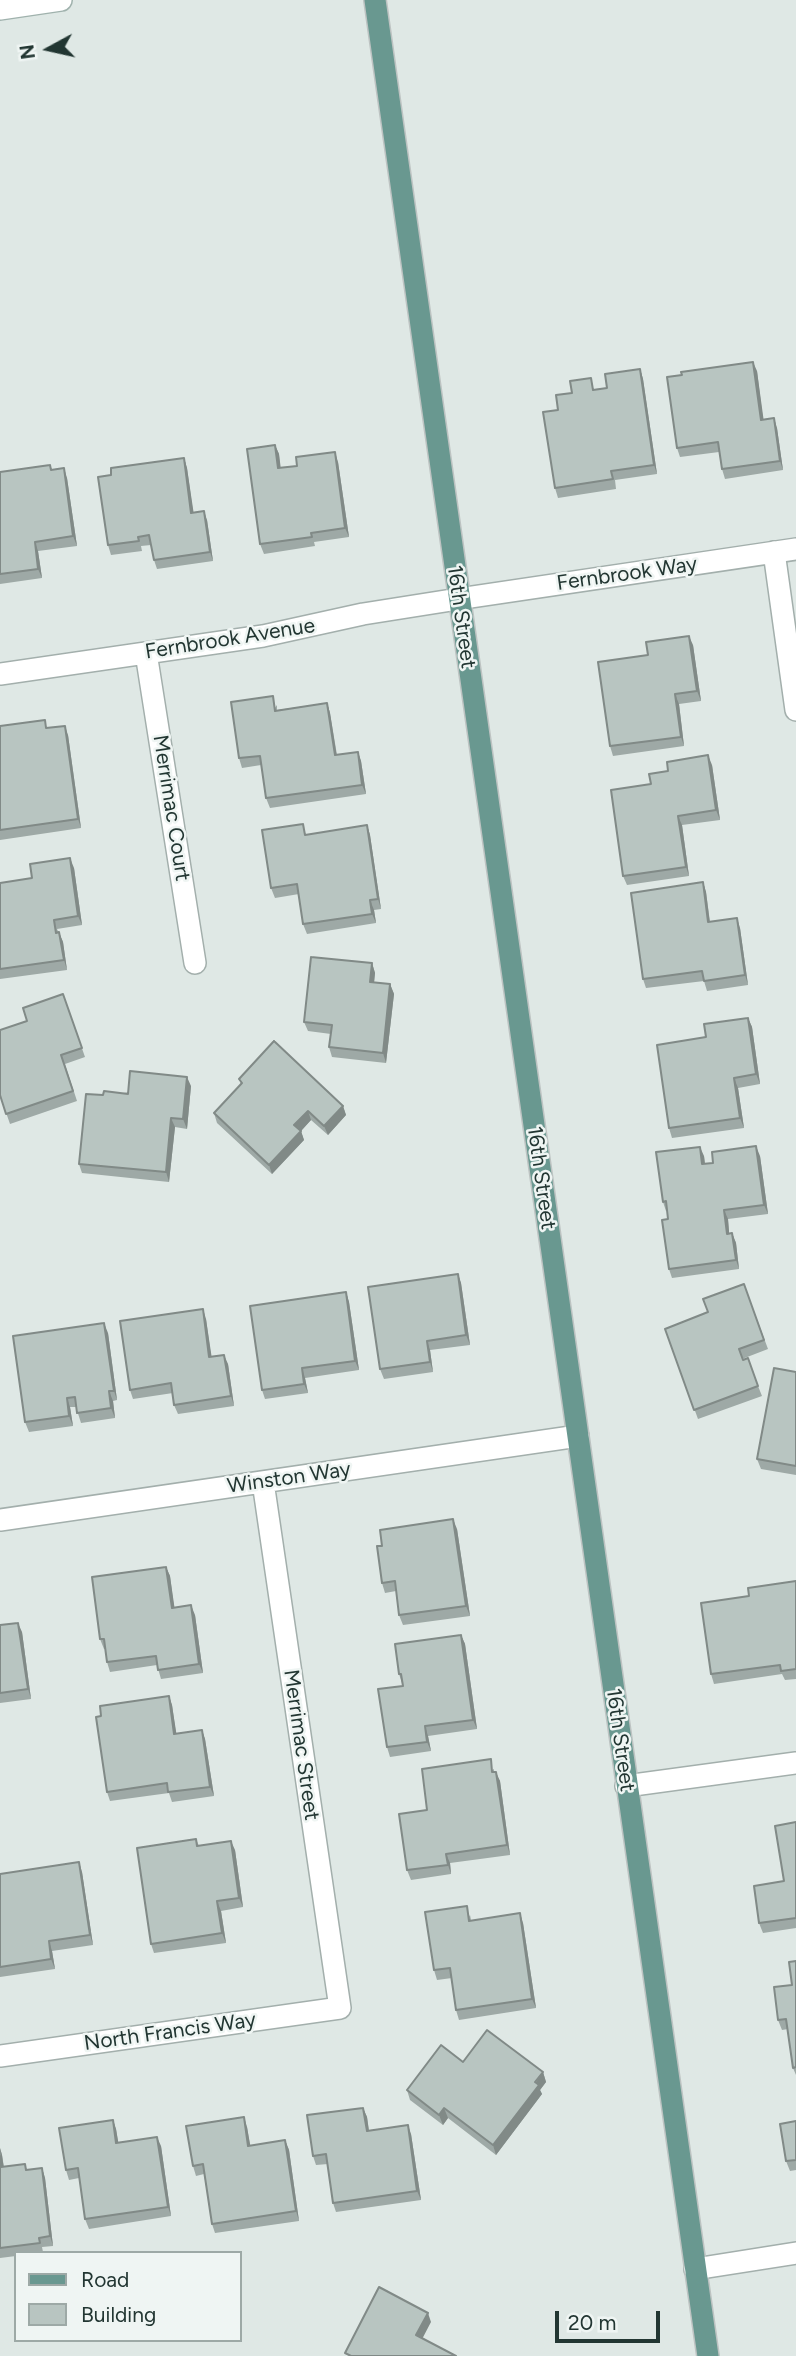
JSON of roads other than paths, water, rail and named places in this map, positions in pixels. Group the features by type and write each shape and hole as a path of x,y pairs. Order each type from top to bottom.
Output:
{"main road":[{"name":"16th Street","path":"375,0 708,2356"}],"street":[{"path":"0,9 61,0"},
{"name":"Fernbrook Way","path":"458,598 796,549"},
{"path":"774,552 796,710"},
{"name":"Fernbrook Avenue","path":"0,674 263,636 363,614 458,598"},
{"name":"Merrimac Court","path":"146,653 195,963"},
{"name":"Winston Way","path":"0,1520 578,1436"},
{"name":"Merrimac Street","path":"263,1482 340,2008"},
{"path":"626,1786 796,1763"},
{"name":"North Francis Way","path":"0,2056 340,2008"},
{"path":"695,2269 796,2253"}]}
